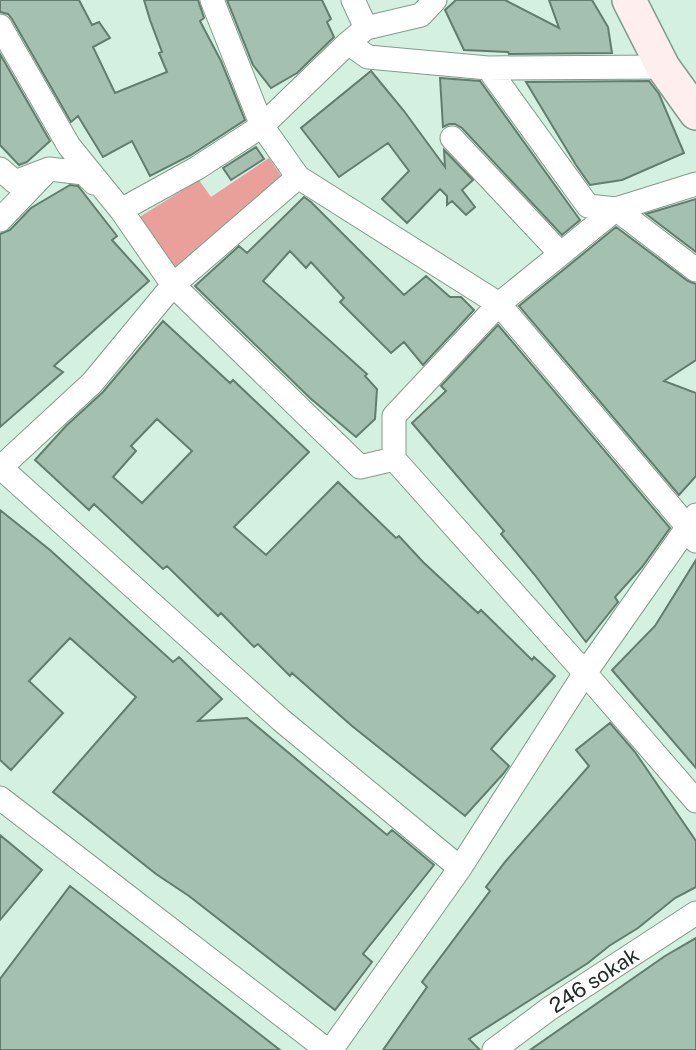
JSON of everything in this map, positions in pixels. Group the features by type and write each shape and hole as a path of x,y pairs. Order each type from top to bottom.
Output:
{"street":[{"path":"0,798 329,1050 460,868 585,673 693,527 499,304 298,177 262,126 212,0"},
{"path":"353,0 357,36 368,57 488,68 663,67"},
{"path":"121,210 197,168 262,126 357,36 421,15 435,0"},
{"path":"629,0 663,67 696,113"},
{"path":"0,26 69,146 121,210 173,285 360,467 394,459"},
{"path":"488,68 588,206 616,209 696,270"},
{"path":"452,138 560,253"},
{"path":"0,220 69,146"},
{"path":"0,169 16,182 49,169 84,173 121,210"},
{"path":"298,177 173,285 92,383 0,467 281,720 460,868"},
{"path":"696,184 616,209 499,304 394,416 394,459 696,801"},
{"name":"246 sokak","path":"494,1050 549,1009 696,913"}],"shaded area":[{"path":"269,158 284,180 175,274 138,218 199,180 211,197"}],"building":[{"path":"0,0 79,0 92,25 99,22 110,38 93,47 115,93 167,72 144,0 198,0 204,18 200,21 221,61 245,120 191,155 150,176 132,141 103,157 78,116 71,122 12,19 8,14 0,12"},
{"path":"227,0 322,0 331,19 327,22 334,37 297,73 271,88 253,65"},
{"path":"456,0 505,0 559,28 549,0 592,0 608,27 612,53 509,54 464,50 445,10"},
{"path":"0,54 50,141 27,162 19,165 0,145"},
{"path":"371,71 445,167 444,150 473,180 462,190 475,207 466,215 452,201 447,205 447,196 440,189 407,223 382,199 409,171 388,143 339,177 301,128"},
{"path":"440,78 480,81 580,220 562,235 462,128 455,124 443,127"},
{"path":"649,81 659,94 684,153 622,180 590,185 526,82"},
{"path":"256,147 264,159 231,180 223,168"},
{"path":"70,185 78,186 117,236 112,240 149,281 54,366 63,372 0,427 0,234 10,230 31,208"},
{"path":"304,197 404,295 426,276 450,297 461,297 474,310 423,365 404,342 391,353 340,302 344,298 311,262 306,268 290,251 263,281 367,374 365,376 377,389 375,419 356,437 310,398 195,286 239,246 247,253"},
{"path":"696,199 696,252 646,214"},
{"path":"616,227 688,281 696,284 696,360 664,381 696,393 696,476 679,495 519,306"},
{"path":"163,321 230,383 233,380 309,452 234,527 266,555 338,482 396,538 399,536 478,613 481,610 532,660 534,657 555,676 491,749 509,766 465,816 352,726 292,673 290,676 258,644 254,647 221,613 218,616 167,566 163,569 94,504 89,510 35,460 66,426 103,392","holes":["157,419 192,451 142,503 113,477 136,451 131,446"]},
{"path":"498,325 670,528 642,567 615,597 618,602 586,642 501,534 504,531 412,423 446,391 441,386"},
{"path":"0,510 50,550 173,662 179,657 222,699 198,721 247,718 387,835 392,830 434,865 363,954 372,962 335,1010 53,792 136,697 70,638 29,681 63,713 11,770 0,760"},
{"path":"696,560 696,768 612,670 655,626"},
{"path":"610,723 635,752 696,841 696,887 675,898 588,963 469,1039 480,1050 383,1050 427,987 422,982 490,891 486,887 589,766 576,750"},
{"path":"0,835 42,870 0,920"},
{"path":"70,886 280,1050 0,1050 0,979"},
{"path":"696,938 696,1050 530,1050 665,956"}]}
